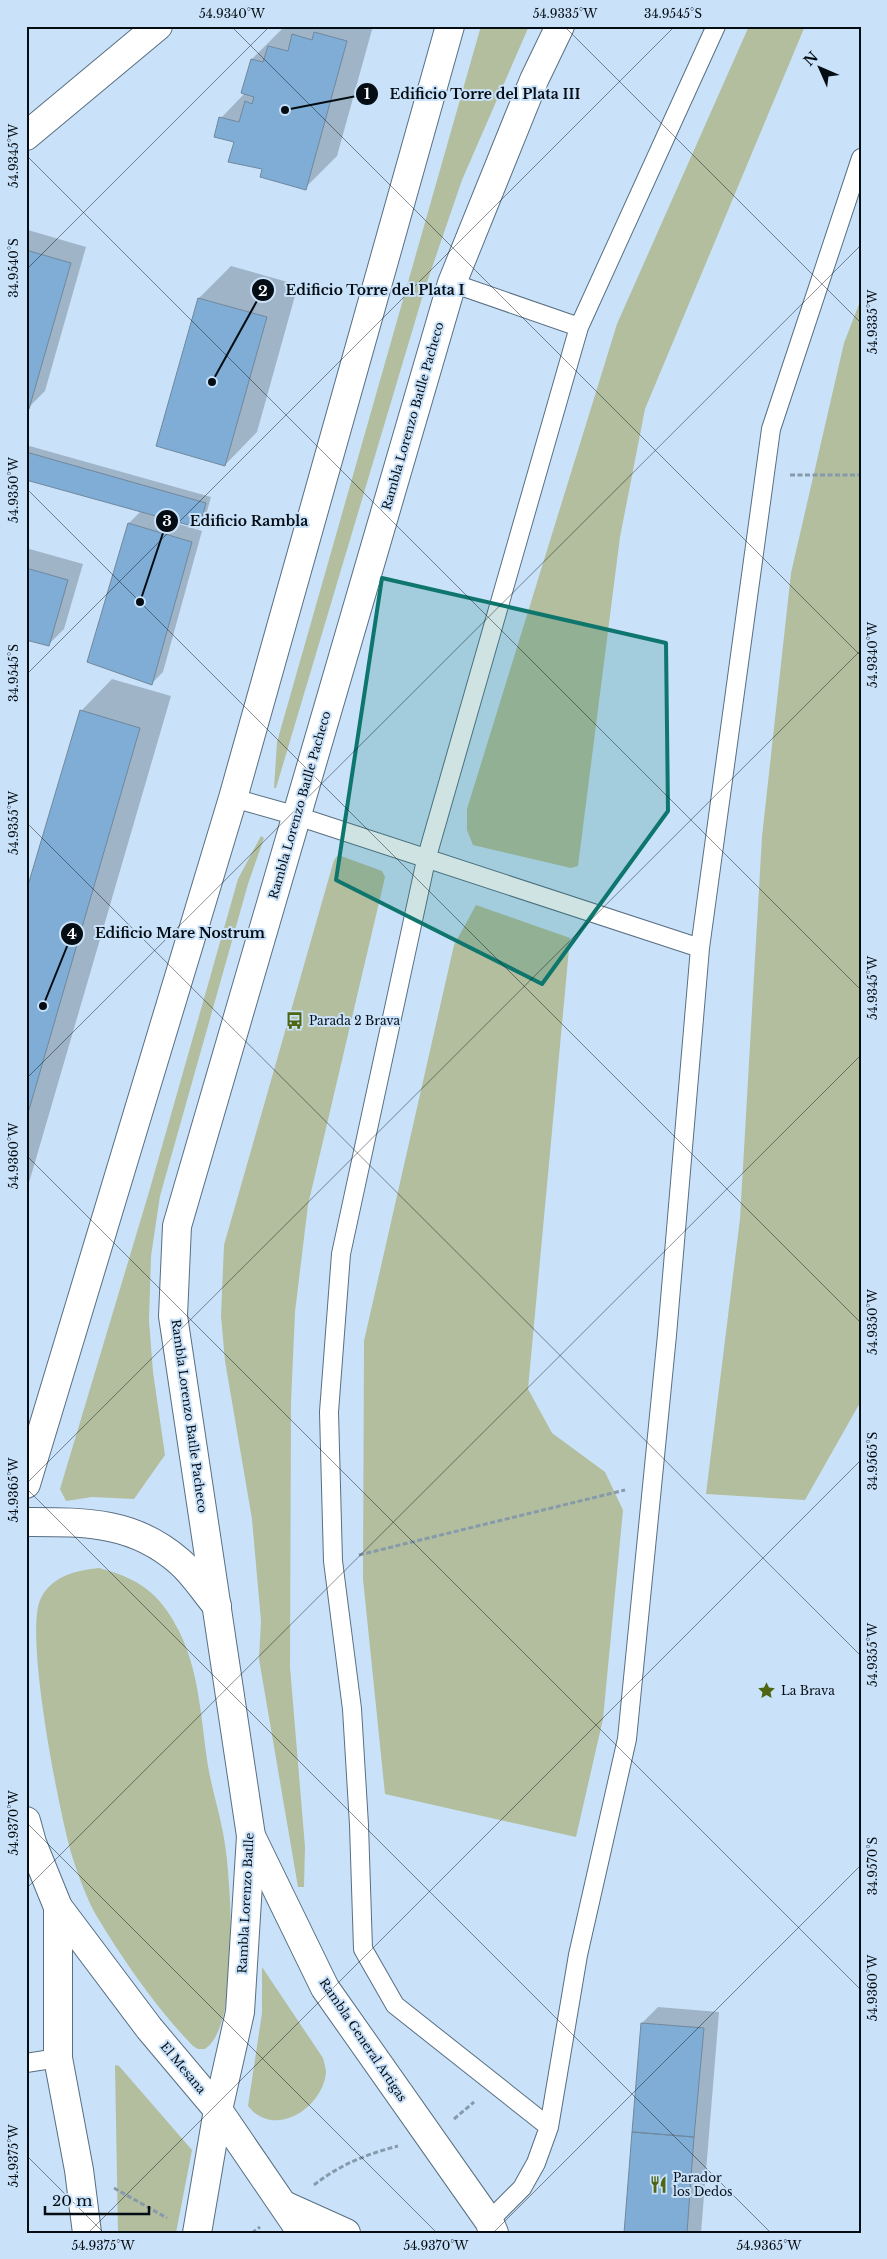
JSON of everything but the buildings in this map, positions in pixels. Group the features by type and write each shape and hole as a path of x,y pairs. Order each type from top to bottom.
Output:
{"main road":[{"path":"26,136 158,26"},
{"path":"26,1484 233,798 450,26"},
{"name":"Rambla Lorenzo Batlle Pacheco","path":"217,1606 173,1316 177,1226 452,283 534,80 560,26"},
{"path":"26,1522 100,1524 141,1534 181,1562 217,1606"},
{"name":"Rambla Lorenzo Batlle","path":"217,1606 252,1836 240,2012 218,2110"},
{"path":"26,1821 32,1843 58,1906 58,2058 79,2170 87,2233"},
{"name":"Rambla General Artigas","path":"252,1836 325,1988 430,2138 485,2229"},
{"name":"El Mesana","path":"58,1906 149,2028 218,2110 286,2206 302,2233"},
{"path":"197,2233 218,2110"},
{"path":"286,2206 346,2233"}],"lane":[{"path":"548,2128 395,2005 363,1949 359,1825 352,1709 333,1561 328,1412 341,1254 426,860 579,327 716,26"},
{"path":"485,2229 522,2188 536,2163 548,2128 578,1955 627,1739 667,1335 700,948 771,428 861,158"},
{"path":"452,283 579,327"},
{"path":"233,798 297,816 426,860 700,948"},
{"path":"26,2063 58,2058"}],"path":[{"path":"764,476 861,475"},
{"path":"333,1561 652,1484"},
{"path":"252,2233 326,2175 365,2155 430,2138 495,2085"},
{"path":"79,2170 168,2219"}],"highlighted area":[{"path":"382,578 666,643 668,811 542,984 336,880"}],"green space":[{"path":"481,26 529,26 462,180 425,288 276,788 274,788 277,742"},
{"path":"749,26 805,26 645,409 620,537 578,866 571,868 473,845 467,830 467,809 617,324"},
{"path":"861,299 861,1401 805,1500 706,1494 740,1219 762,837 791,573 844,343"},
{"path":"261,836 264,838 248,884 160,1196 151,1256 149,1321 153,1372 165,1455 134,1499 92,1497 66,1501 60,1489 149,1192 238,879"},
{"path":"338,855 382,871 385,877 308,1205 295,1312 291,1402 290,1667 305,1847 304,1887 298,1887 259,1659 261,1621 252,1519 225,1361 221,1316 224,1245 334,860"},
{"path":"476,905 570,938 528,1389 552,1433 605,1472 623,1510 603,1719 576,1837 385,1794 363,1579 364,1341 454,945"},
{"path":"99,1568 136,1582 156,1597 179,1631 196,1680 208,1766 225,1841 231,1925 228,1987 224,2014 216,2036 205,2049 198,2049 193,2046 166,2016 117,1949 96,1915 86,1895 73,1859 60,1806 45,1725 40,1684 37,1617 41,1598 46,1590 58,1579 82,1570"},
{"path":"262,1967 323,2058 326,2069 323,2086 316,2098 306,2108 283,2120 271,2120 259,2116 248,2106 262,2013"},
{"path":"115,2065 119,2066 192,2150 176,2233 118,2233"}],"place":[{"name":"Edificio Torre del Plata III","path":"285,110"},
{"name":"Edificio Torre del Plata I","path":"212,382"},
{"name":"Edificio Rambla","path":"140,602"},
{"name":"Edificio Mare Nostrum","path":"43,1006"},
{"name":"Parada 2 Brava","path":"295,1021"},
{"name":"La Brava","path":"767,1691"},
{"name":"Parador los Dedos","path":"659,2185"}]}
